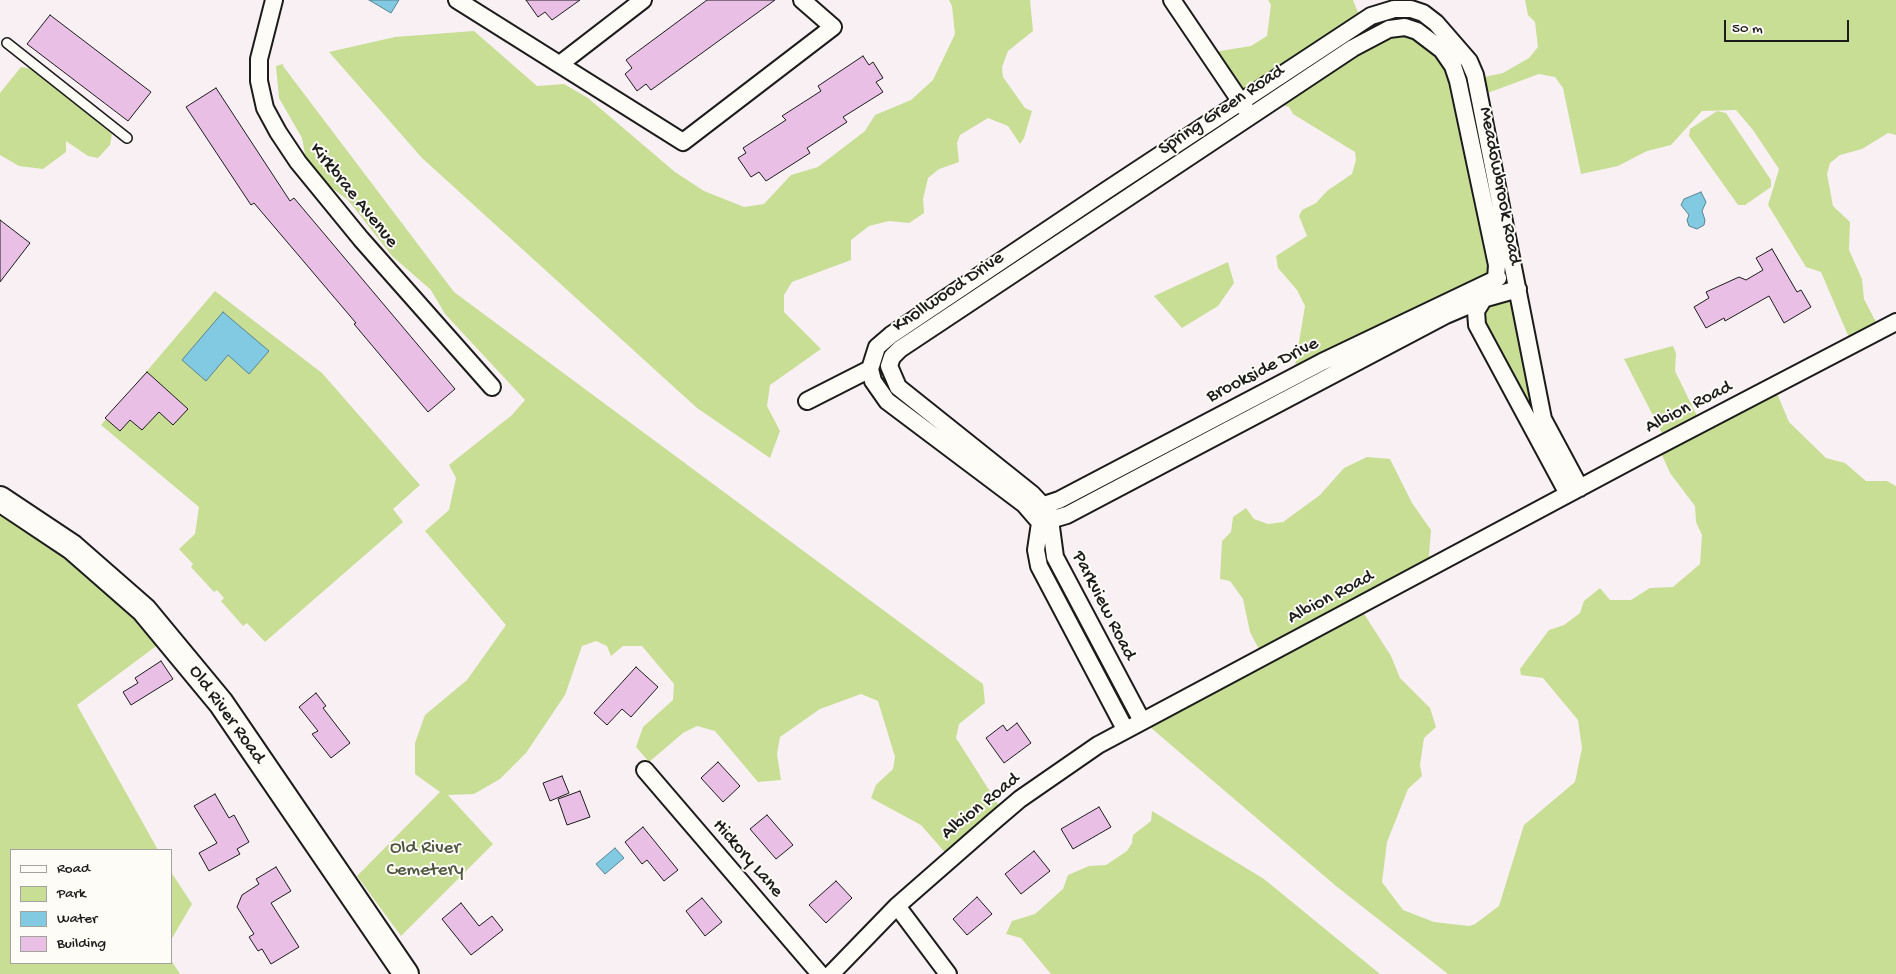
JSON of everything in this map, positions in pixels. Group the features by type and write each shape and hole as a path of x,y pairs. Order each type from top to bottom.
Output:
{"main road":[{"name":"Old River Road","path":"0,499 72,547 144,610 221,702 406,974"}],"street":[{"name":"Kirkbrae Avenue","path":"274,0 259,59 259,81 265,108 278,132 298,162 361,239 492,388"},
{"path":"457,0 683,142 833,27 802,0"},
{"path":"560,64 643,0"},
{"path":"1172,0 1251,117"},
{"name":"Meadowbrook Road","path":"1241,102 1358,24 1383,11 1411,9 1424,13 1436,23 1470,61 1476,81 1517,282 1543,420 1574,491"},
{"path":"1358,24 1370,37"},
{"name":"Meadowbrook Road","path":"1370,37 1389,29 1405,27 1411,29 1442,50 1453,66 1458,81 1497,265 1496,279 1486,298 1476,311 1477,325 1574,491"},
{"name":"Spring Green Road","path":"1112,209 1370,37"},
{"name":"Spring Green Road","path":"870,369 877,347 891,335 1241,102"},
{"path":"1101,195 1112,209"},
{"name":"Knollwood Drive","path":"1042,515 898,388 889,366 892,357 900,349 1112,209"},
{"name":"Brookside Drive","path":"1042,515 1060,500 1322,362 1496,279 1517,282"},
{"name":"Brookside Drive","path":"1042,515 1067,515 1446,315 1517,282"},
{"name":"Albion Road","path":"831,974 897,906 1020,799 1098,745 1896,322"},
{"path":"807,401 870,369 873,381 887,401 1042,515"},
{"name":"Parkview Road","path":"1042,515 1054,558 1142,721"},
{"name":"Parkview Road","path":"1042,515 1036,550 1039,566 1125,730"},
{"name":"Hickory Lane","path":"645,770 820,974"},
{"path":"897,906 948,974"}],"lane":[{"path":"7,43 127,138"}],"green space":[{"path":"949,0 1030,0 1033,31 1008,51 1002,67 1003,77 1025,108 1032,111 1024,138 1020,144 1008,126 988,118 960,135 957,143 959,162 939,169 928,178 923,199 924,213 909,223 889,221 869,226 851,240 851,260 792,282 784,295 784,312 821,349 770,385 767,406 780,431 770,458 697,408 422,158 329,52 395,37 474,31 537,86 564,84 588,98 675,172 704,191 744,207 764,204 791,175 818,167 865,131 875,115 911,100 933,80 955,34 952,6"},
{"path":"1268,0 1353,0 1365,30 1383,18 1401,15 1421,19 1460,59 1470,80 1503,73 1529,58 1538,47 1535,22 1528,15 1525,0 1896,0 1896,135 1888,133 1862,149 1840,155 1830,163 1827,174 1833,206 1850,222 1849,250 1862,279 1864,299 1877,324 1850,340 1821,272 1806,267 1768,205 1779,169 1753,130 1736,110 1702,111 1671,145 1647,151 1618,166 1581,174 1563,88 1555,77 1539,74 1474,98 1514,280 1217,435 1209,422 1293,378 1305,306 1297,290 1278,268 1276,256 1307,236 1299,216 1302,210 1316,203 1327,191 1352,174 1356,160 1355,152 1293,114 1289,107 1273,103 1245,115 1208,53 1251,46 1267,36 1271,5"},
{"name":"Old River Cemetery","path":"283,64 454,292 983,684 985,703 959,724 956,738 1003,812 949,857 921,825 871,798 876,785 893,769 895,757 878,701 861,694 820,709 780,737 777,754 781,780 758,782 715,731 697,726 683,733 649,762 636,747 643,727 673,700 674,684 642,646 623,646 611,656 607,646 596,641 582,646 565,695 526,753 500,779 474,794 448,795 493,844 401,936 357,876 440,792 415,774 415,743 425,715 467,680 506,625 425,531 449,510 456,478 449,465 512,415 525,400 445,314 431,290 392,256 348,200 308,170 302,138 279,98 276,66"},
{"path":"21,67 32,69 112,134 110,145 98,158 88,156 66,141 66,152 43,169 19,166 0,155 0,93"},
{"path":"1717,111 1726,113 1771,180 1771,187 1745,205 1738,205 1689,136 1690,129"},
{"path":"1228,262 1234,283 1218,306 1182,328 1154,296"},
{"path":"215,291 322,373 420,485 393,509 403,522 265,642 247,623 243,626 221,601 224,598 217,590 214,592 191,567 193,564 179,549 195,534 199,507 101,425"},
{"path":"1500,298 1510,301 1516,309 1545,453 1481,322 1480,306"},
{"path":"1673,346 1676,353 1675,371 1698,418 1773,384 1789,422 1826,458 1845,463 1866,481 1887,481 1896,486 1896,974 1448,974 1336,886 1143,721 1262,655 1250,632 1243,599 1230,581 1220,579 1222,541 1231,532 1233,517 1246,508 1254,519 1268,524 1283,522 1320,495 1344,468 1367,457 1390,459 1412,503 1431,530 1429,555 1432,562 1359,606 1391,656 1400,678 1430,708 1436,727 1424,738 1420,765 1422,776 1408,789 1387,842 1382,882 1403,910 1434,922 1469,926 1475,924 1499,906 1524,825 1575,782 1582,748 1578,720 1543,678 1521,675 1520,669 1549,630 1564,625 1580,613 1584,601 1600,588 1610,600 1631,600 1650,588 1673,587 1700,564 1702,535 1696,522 1695,506 1670,473 1657,444 1664,437 1624,359"},
{"path":"0,499 167,638 77,705 157,849 10,849 10,964 172,964 172,962 180,974 0,974"},
{"path":"1152,811 1264,879 1380,974 1051,974 1021,938 1006,934 1012,921 1035,914 1063,889 1068,875 1089,866 1106,865 1127,851 1132,843 1133,835 1151,821"},
{"path":"172,874 192,904 172,938"}],"water":[{"path":"369,0 399,0 391,13"},
{"path":"1701,192 1706,202 1702,211 1705,220 1704,225 1697,229 1689,226 1687,220 1689,215 1681,205 1684,199"},
{"path":"223,312 269,351 249,374 228,355 206,381 182,360"},
{"path":"615,848 624,858 605,874 596,864"}],"building":[{"path":"526,0 580,0 552,20 545,12 538,17"},
{"path":"707,0 775,0 651,90 646,84 637,91 625,74 632,68 626,60"},
{"path":"50,15 151,92 128,121 27,44"},
{"path":"863,56 869,65 873,62 883,78 876,82 883,92 843,117 847,122 807,148 810,153 766,181 759,172 751,177 738,158 746,153 743,148 786,120 782,116 821,91 818,86"},
{"path":"216,88 290,201 294,198 455,389 428,412 354,324 356,323 254,203 251,205 186,107"},
{"path":"0,220 30,243 0,282"},
{"path":"1772,249 1797,292 1801,290 1811,307 1784,323 1769,296 1725,321 1724,318 1706,328 1694,307 1709,298 1706,292 1739,277 1746,280 1763,270 1756,258"},
{"path":"147,372 188,409 173,425 159,412 142,430 130,420 120,431 105,418"},
{"path":"161,661 173,679 131,705 123,692 138,683 135,678"},
{"path":"636,667 658,687 631,717 622,709 607,725 594,713"},
{"path":"316,693 326,706 323,708 350,743 331,758 312,734 318,731 299,707"},
{"path":"1017,723 1031,743 1004,763 986,738 1003,725 1007,731"},
{"path":"718,762 740,786 723,802 701,778"},
{"path":"562,776 569,793 550,801 543,783"},
{"path":"580,791 590,817 567,825 558,799"},
{"path":"215,794 229,818 234,815 249,842 237,849 240,854 209,871 199,853 217,843 194,806"},
{"path":"1099,807 1111,827 1073,849 1061,829"},
{"path":"767,815 793,845 776,859 750,829"},
{"path":"643,827 678,870 664,881 647,860 642,864 625,842"},
{"path":"1034,851 1050,871 1021,894 1005,874"},
{"path":"276,867 291,891 271,903 299,947 271,964 262,949 258,951 249,937 254,934 237,907 242,895 259,884 256,879"},
{"path":"836,881 852,898 826,923 809,905"},
{"path":"977,897 992,914 967,935 953,919"},
{"path":"702,898 722,922 705,936 686,911"},
{"path":"461,903 479,926 492,916 503,930 471,955 442,919"}]}
